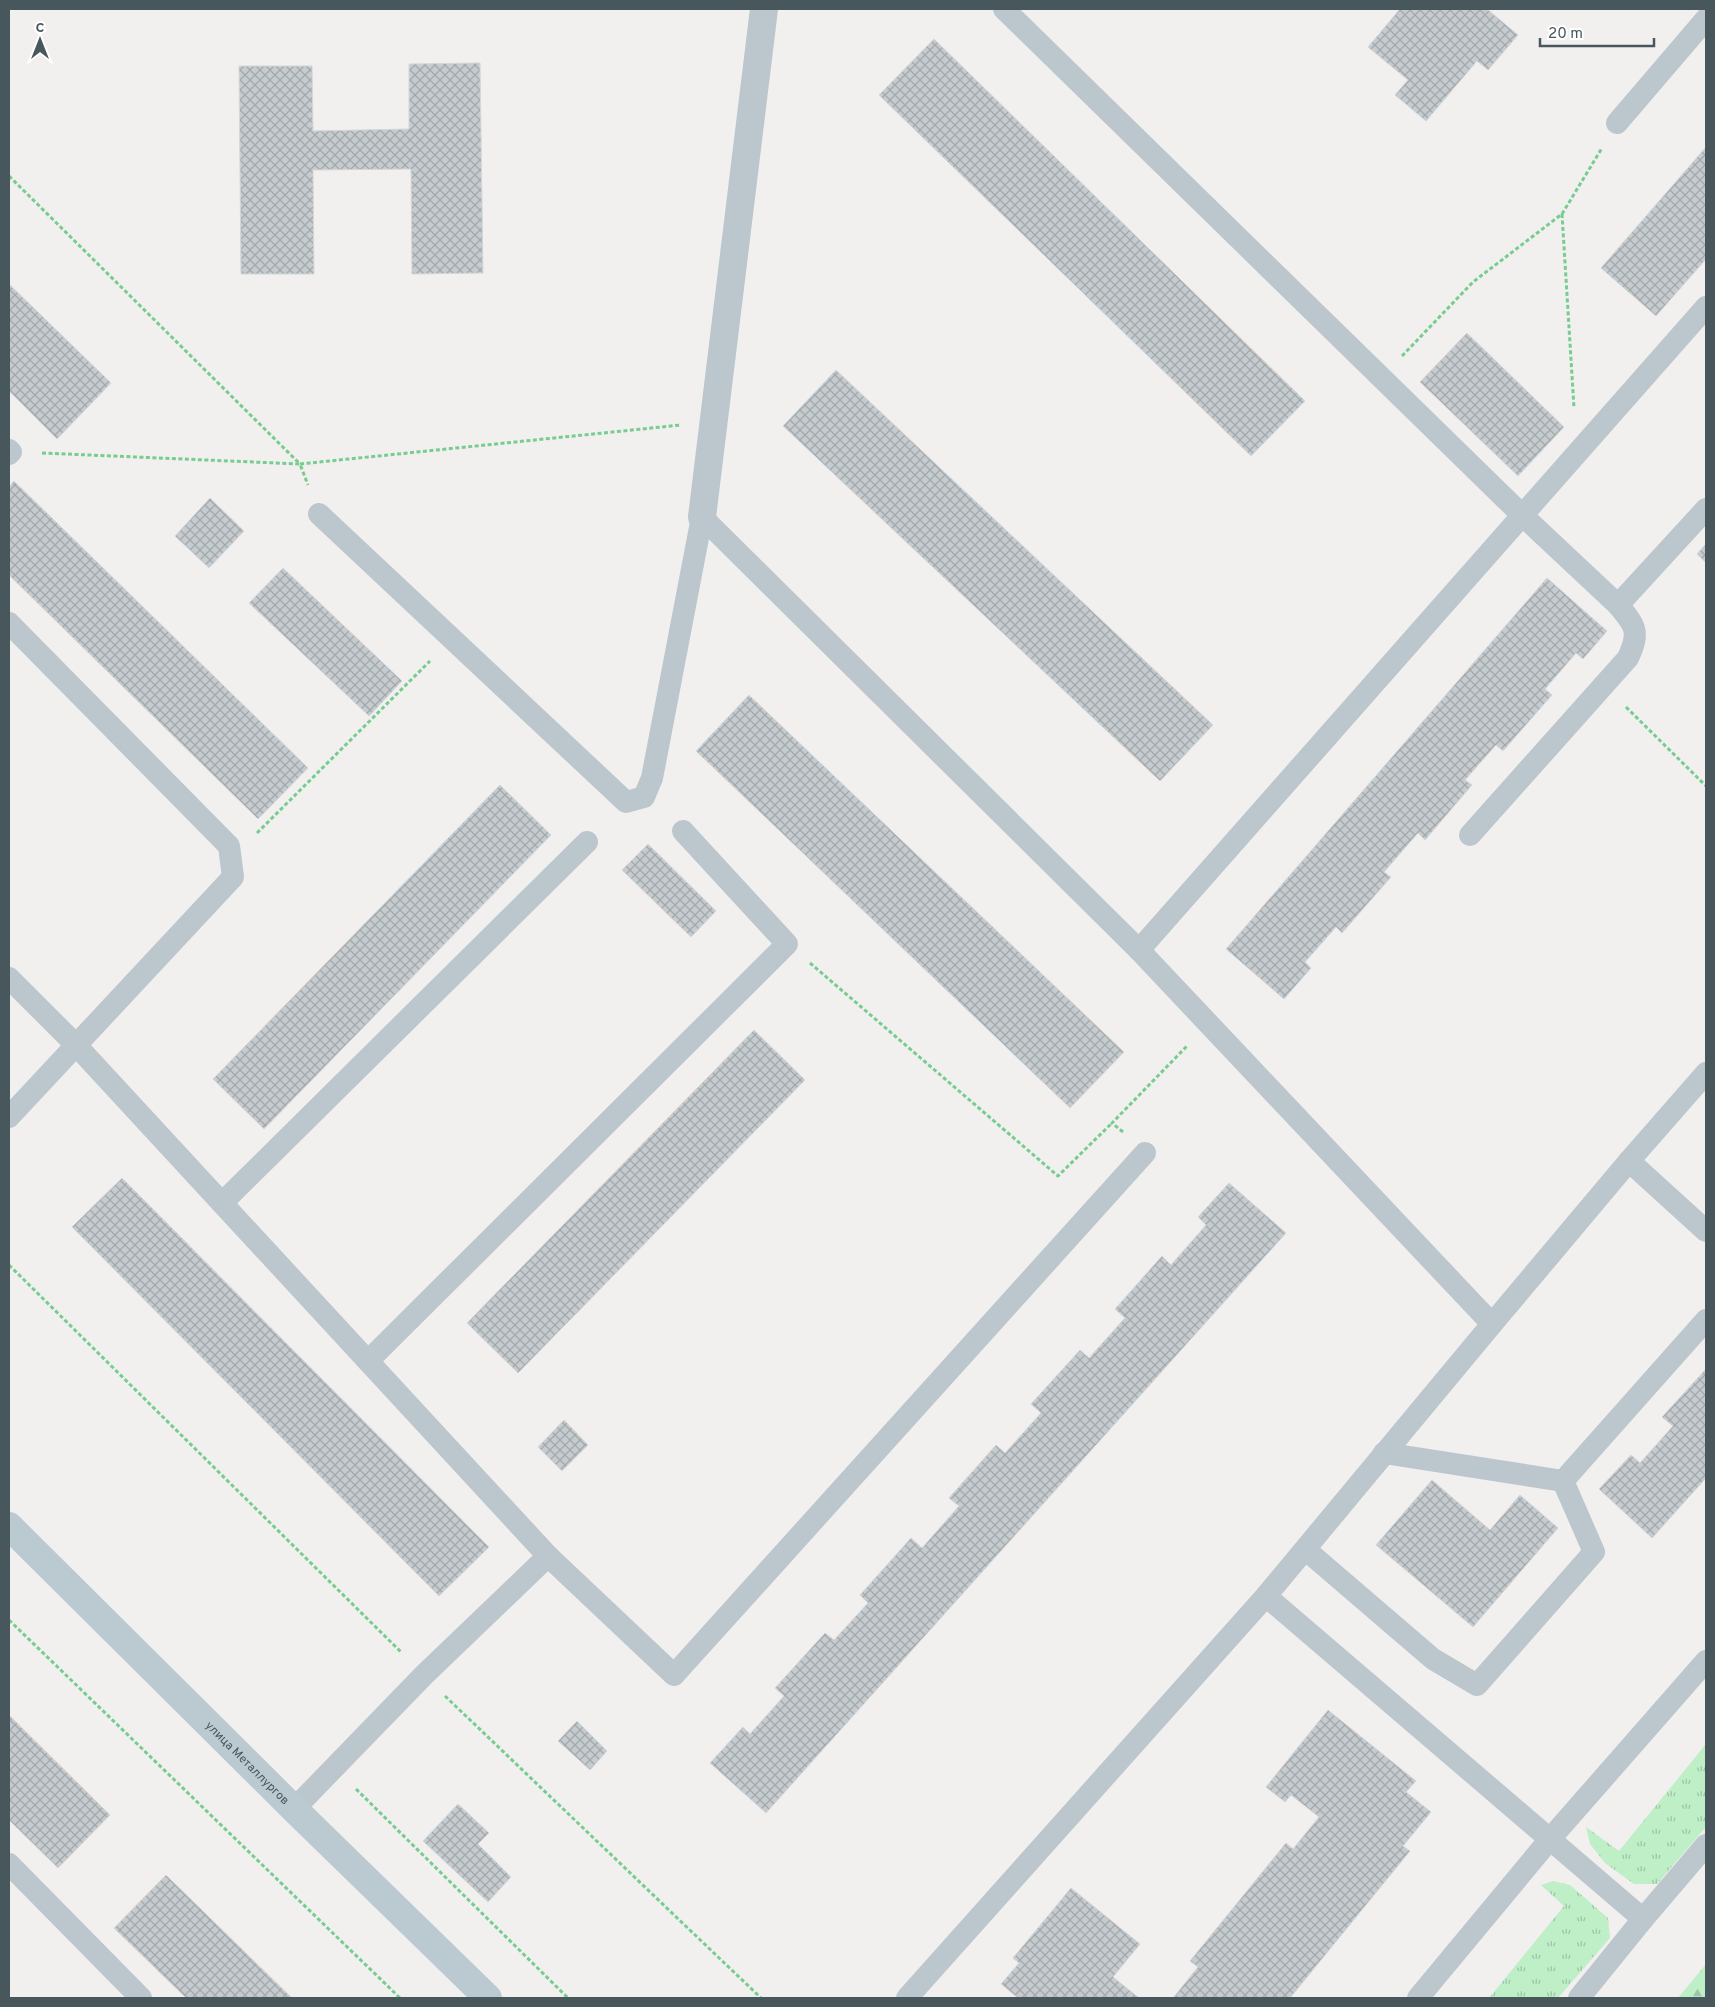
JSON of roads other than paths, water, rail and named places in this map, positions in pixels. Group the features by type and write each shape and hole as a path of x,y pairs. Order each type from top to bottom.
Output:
{"main road":[{"name":"улица Металлургов","path":"9,1526 294,1809 488,1998"}],"street":[{"path":"702,517 764,9"}],"lane":[{"path":"1004,9 1381,379 1618,605 1632,621 1636,641 1628,658 1470,835"},
{"path":"1617,123 1706,20"},
{"path":"1139,950 1706,307"},
{"path":"1618,605 1706,509"},
{"path":"319,514 626,802 644,797 652,778 702,517"},
{"path":"702,517 1139,950 1492,1324"},
{"path":"9,623 228,846 233,877 9,1117"},
{"path":"368,1361 787,944 683,831"},
{"path":"222,1203 587,842"},
{"path":"9,978 76,1044 548,1556 674,1675 1145,1153"},
{"path":"907,1998 1306,1550 1492,1324 1629,1161 1706,1073"},
{"path":"1629,1161 1706,1231"},
{"path":"1563,1481 1706,1320"},
{"path":"1384,1454 1563,1481"},
{"path":"1306,1550 1433,1659 1477,1685 1594,1552 1563,1481"},
{"path":"294,1809 424,1675 548,1556"},
{"path":"1266,1596 1643,1919"},
{"path":"1418,1998 1550,1840 1706,1661"},
{"path":"1579,1998 1706,1845"},
{"path":"9,1864 141,1998"}]}
